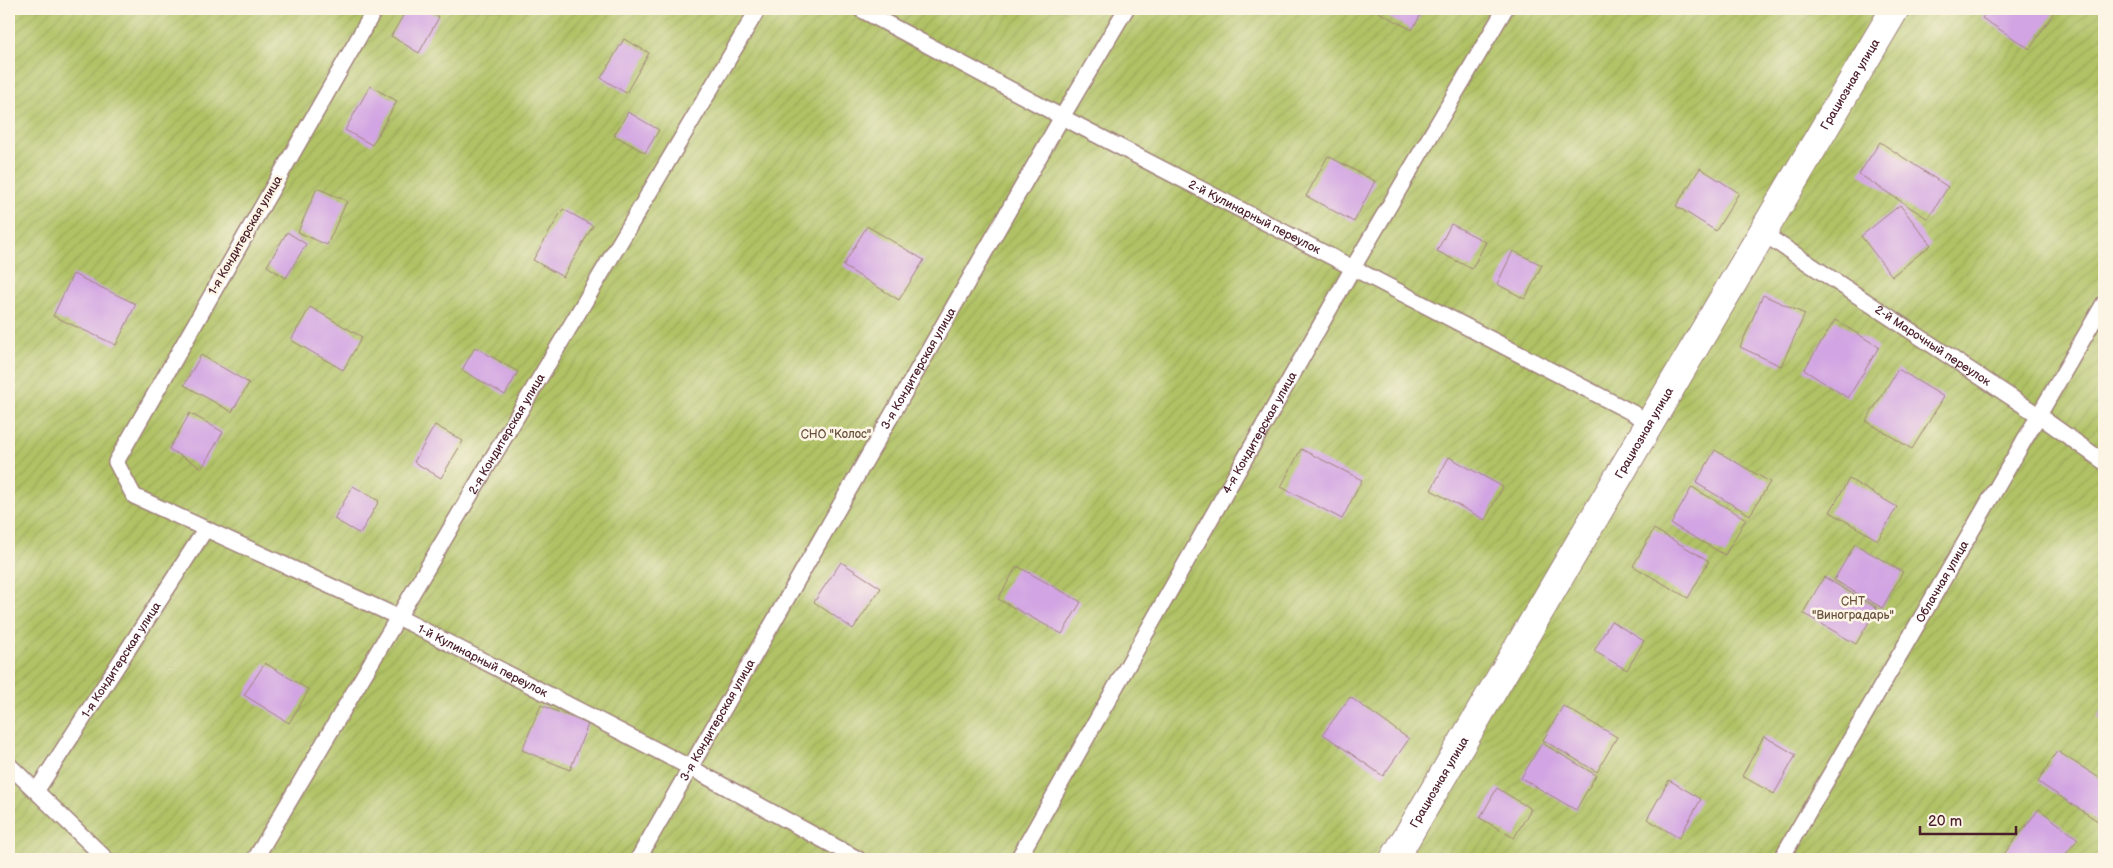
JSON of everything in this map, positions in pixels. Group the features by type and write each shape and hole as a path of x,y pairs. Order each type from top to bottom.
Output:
{"street":[{"name":"Грациозная улица","path":"1394,859 1652,423 1761,232 1895,9"}],"lane":[{"name":"1-я Кондитерская улица","path":"116,462 375,9"},
{"name":"2-я Кондитерская улица","path":"255,859 758,9"},
{"name":"2-й Кулинарный переулок","path":"860,9 1652,423"},
{"name":"3-я Кондитерская улица","path":"638,859 1062,116 1126,9"},
{"name":"4-я Кондитерская улица","path":"1018,859 1354,266 1505,9"},
{"name":"2-й Марочный переулок","path":"1761,232 2038,415 2104,462"},
{"name":"Облачная улица","path":"1781,859 2104,303"},
{"name":"1-й Кулинарный переулок","path":"116,462 134,496 398,617 691,768 858,859"},
{"name":"1-я Кондитерская улица","path":"37,790 205,530"},
{"path":"9,765 37,790 106,859"}],"green space":[{"name":"СНО \"Колос\"","path":"9,9 2104,9 2104,859 9,859"}],"building":[{"path":"407,9 426,9 439,17 419,53 391,36"},
{"path":"1373,9 1424,9 1412,30"},
{"path":"1988,9 2056,9 2030,49 1982,18"},
{"path":"624,39 649,53 626,93 601,78"},
{"path":"370,86 397,101 372,145 345,130"},
{"path":"628,112 659,130 645,153 614,135"},
{"path":"1880,142 1948,187 1928,219 1859,174"},
{"path":"1328,156 1375,181 1354,222 1306,196"},
{"path":"1700,168 1739,193 1716,231 1676,206"},
{"path":"317,188 347,201 327,245 298,232"},
{"path":"1900,205 1931,245 1892,276 1861,236"},
{"path":"563,209 593,226 563,277 533,260"},
{"path":"1451,224 1486,242 1472,269 1437,251"},
{"path":"867,226 924,260 899,300 843,266"},
{"path":"287,232 306,244 286,278 267,266"},
{"path":"1513,251 1542,265 1525,299 1497,284"},
{"path":"73,274 136,304 116,345 53,316"},
{"path":"1763,295 1805,314 1781,366 1740,347"},
{"path":"310,307 362,337 343,370 291,340"},
{"path":"1835,320 1879,347 1848,398 1804,370"},
{"path":"475,347 518,372 505,395 462,370"},
{"path":"201,355 249,383 232,412 184,385"},
{"path":"1898,369 1944,397 1912,449 1866,421"},
{"path":"190,413 223,432 202,468 169,449"},
{"path":"435,425 463,441 441,478 414,462"},
{"path":"1301,449 1362,480 1342,519 1281,487"},
{"path":"1715,450 1770,482 1750,515 1696,483"},
{"path":"1449,457 1503,487 1485,520 1431,490"},
{"path":"1849,479 1897,507 1878,540 1830,512"},
{"path":"353,486 379,501 360,534 334,519"},
{"path":"1692,487 1746,519 1725,555 1671,524"},
{"path":"1654,529 1709,561 1688,598 1633,566"},
{"path":"1855,544 1903,572 1882,608 1834,580"},
{"path":"841,562 881,588 853,629 814,602"},
{"path":"1017,566 1081,602 1062,634 998,599"},
{"path":"1824,577 1877,608 1856,644 1803,613"},
{"path":"1611,621 1644,641 1627,670 1594,651"},
{"path":"265,663 309,690 289,723 244,695"},
{"path":"1350,697 1409,739 1383,776 1323,734"},
{"path":"541,705 588,724 570,770 522,750"},
{"path":"1563,706 1617,737 1597,772 1543,740"},
{"path":"2104,707 2104,721 2098,718"},
{"path":"1764,736 1796,755 1774,794 1742,776"},
{"path":"1542,743 1596,775 1576,810 1521,778"},
{"path":"2057,751 2104,781 2104,825 2038,782"},
{"path":"1669,780 1701,799 1679,838 1647,819"},
{"path":"1497,788 1531,809 1514,838 1480,818"},
{"path":"2039,809 2078,839 2062,859 2000,859"},
{"path":"295,854 303,859 292,859"},
{"path":"1699,854 1708,859 1695,859"}],"park label":[{"name":"СНТ \"Виноградарь\"","path":"1853,608"}]}
